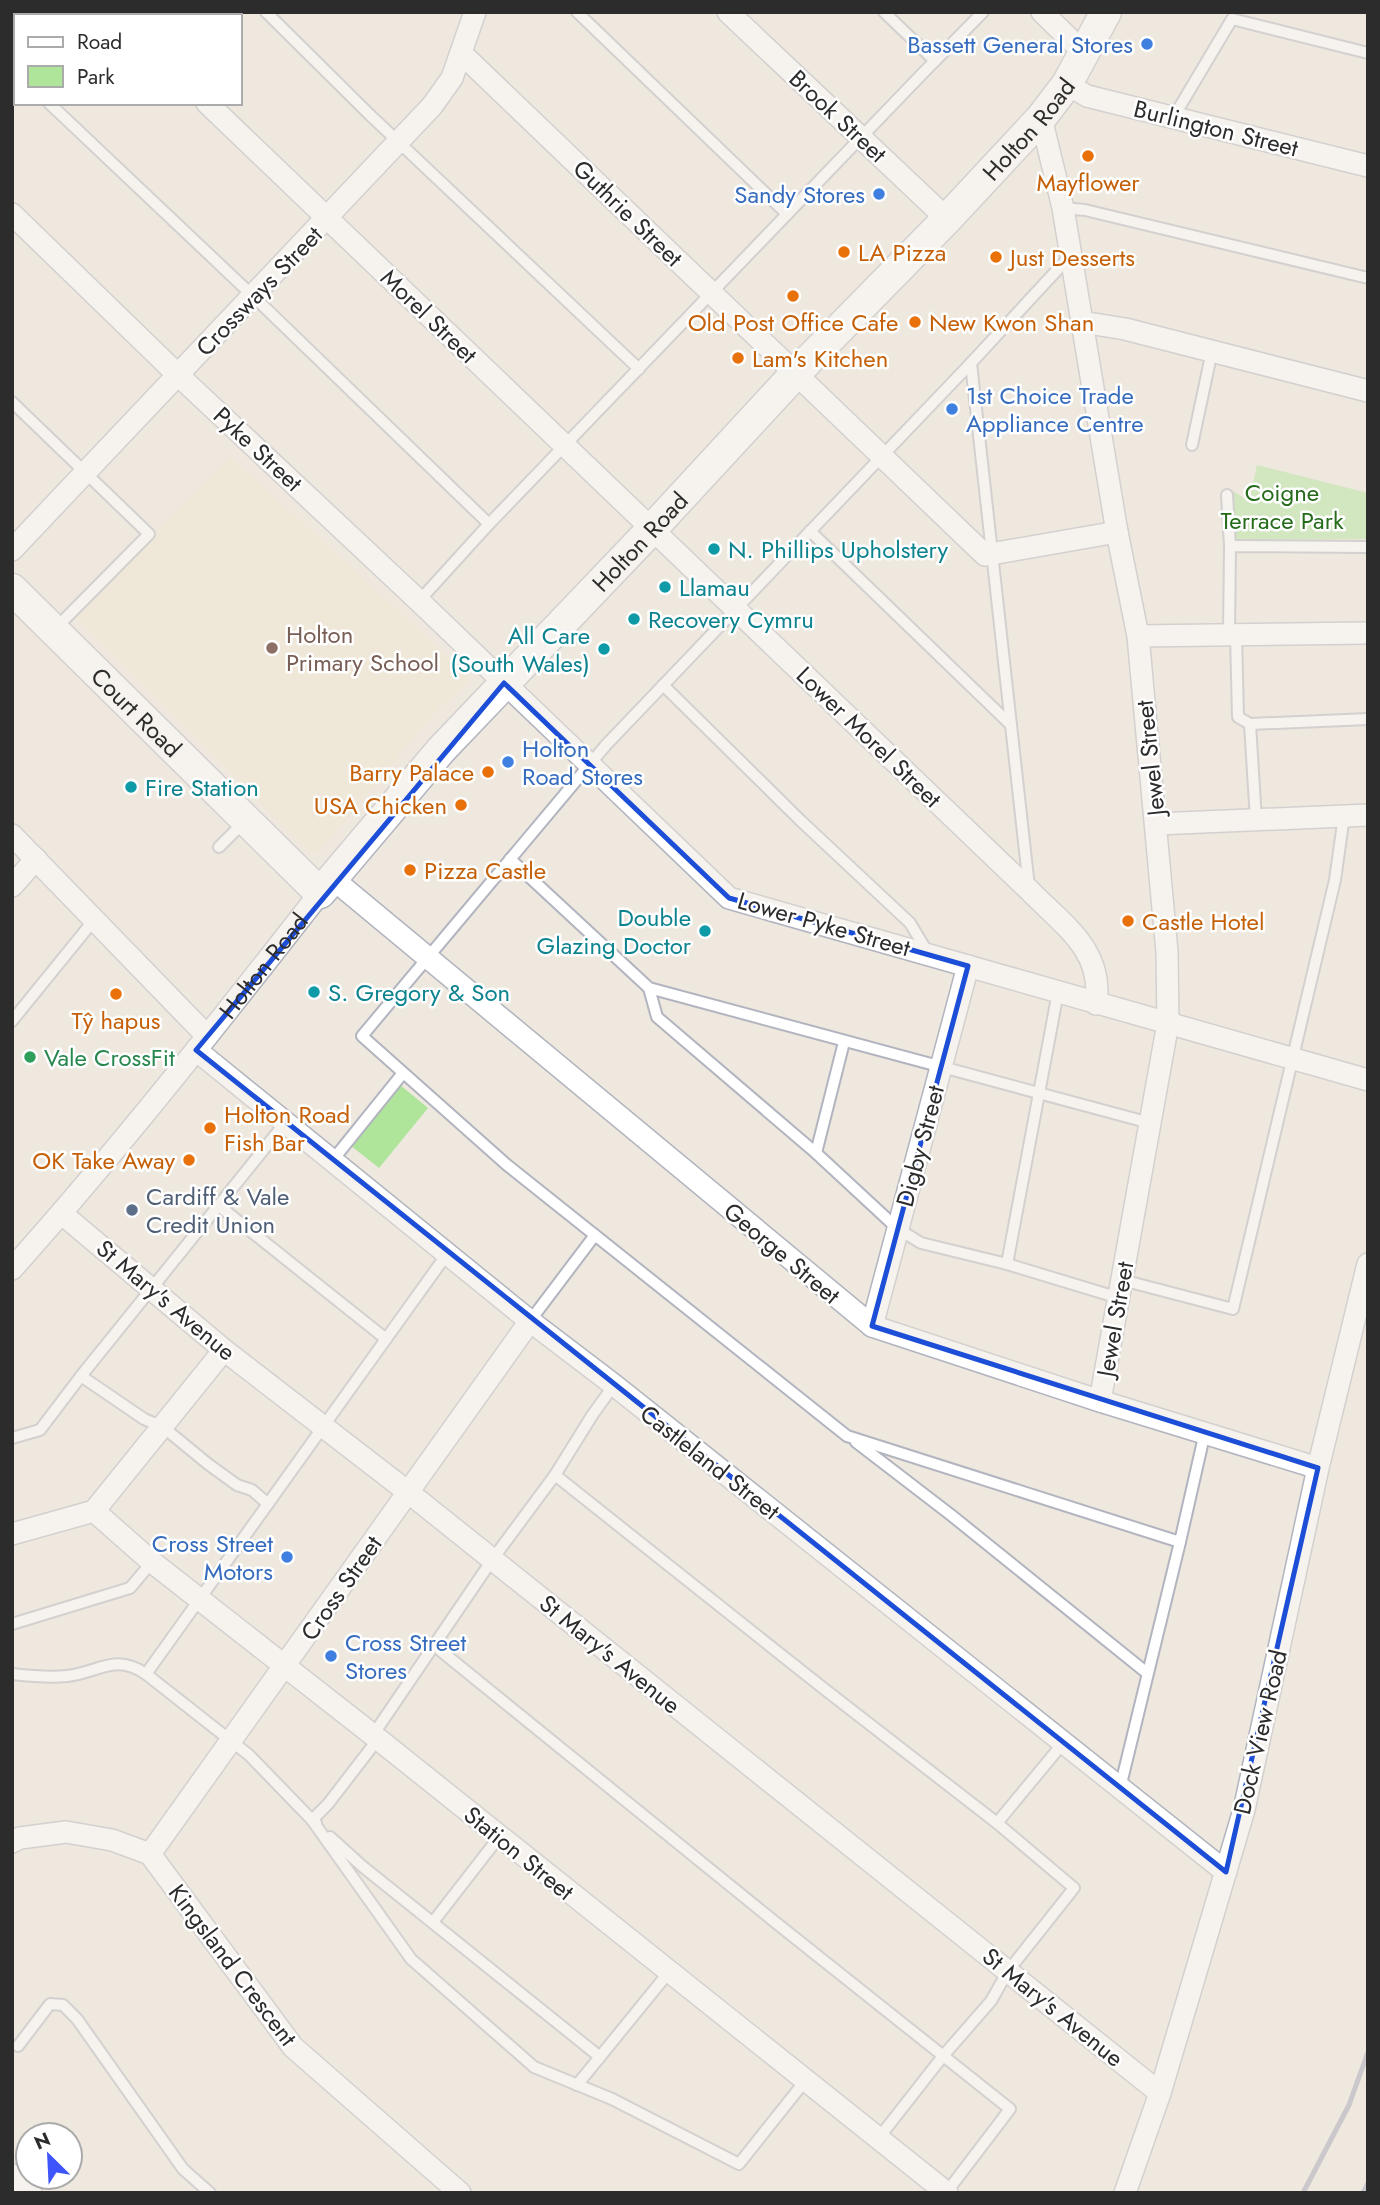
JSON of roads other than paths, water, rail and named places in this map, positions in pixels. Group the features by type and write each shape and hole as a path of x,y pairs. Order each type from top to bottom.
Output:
{"street":[{"name":"Crossways Street","path":"12,550 432,106 452,78 475,12"},
{"name":"Brook Street","path":"728,12 947,219"},
{"path":"1042,12 1083,51"},
{"name":"Holton Road","path":"12,1269 441,750 796,373 947,219 1041,118 1066,84 1106,12"},
{"name":"Guthrie Street","path":"461,53 985,555 991,555"},
{"name":"Burlington Street","path":"1066,84 1087,96 1368,166"},
{"name":"Morel Street","path":"209,105 651,530"},
{"name":"Jewel Street","path":"1041,118 1072,255 1116,532 1138,636 1167,952 1168,1023 1100,1401"},
{"name":"Pyke Street","path":"12,214 504,683"},
{"path":"1083,322 1125,329 1368,391"},
{"name":"Lower Morel Street","path":"651,530 1029,890 1085,947 1096,968 1099,985 1096,1004"},
{"path":"991,555 1116,532"},
{"name":"Court Road","path":"15,597 54,630 245,821 327,886"},
{"path":"1138,636 1368,633"},
{"name":"Lower Pyke Street","path":"504,683 729,898 1368,1080"},
{"path":"1156,824 1368,815"},
{"name":"Castleland Street","path":"12,835 94,920 230,1078 530,1321 1226,1872"},
{"path":"12,886 36,859"},
{"name":"George Street","path":"327,886 424,956 872,1326 1100,1401 1318,1468"},
{"name":"Digby Street","path":"872,1326 968,966"},
{"name":"St Mary's Avenue","path":"61,1213 225,1350 408,1492 1160,2093"},
{"name":"Dock View Road","path":"1125,2193 1160,2093 1244,1810 1318,1468 1368,1264"},
{"name":"Cross Street","path":"150,1854 530,1321"},
{"path":"12,1534 93,1511 225,1350"},
{"name":"Station Street","path":"93,1511 152,1562 947,2193"},
{"path":"12,1842 20,1838 66,1832 112,1840 150,1854"},
{"name":"Kingsland Crescent","path":"150,1854 293,2047 460,2193"},
{"path":"12,2175 32,2193"}],"lane":[{"path":"266,12 639,369"},
{"path":"577,12 787,214"},
{"path":"884,12 935,61"},
{"path":"419,601 489,524 983,12"},
{"path":"1173,118 1234,16 1368,52"},
{"path":"51,105 489,524"},
{"path":"1063,208 1085,210 1368,278"},
{"path":"1072,255 588,764 510,859 424,956 362,1036 507,1165 1147,1673"},
{"path":"1192,445 1212,351"},
{"path":"971,363 1029,890"},
{"path":"12,402 149,534 54,630"},
{"path":"1227,495 1238,717 1250,723 1368,719"},
{"path":"810,531 1011,725"},
{"path":"1230,546 1368,547"},
{"path":"663,685 801,821 910,923 929,955"},
{"path":"1250,723 1256,820"},
{"path":"649,988 657,1017 816,1153 898,1229 921,1244 1121,1289 1233,1309 1335,880 1344,816"},
{"path":"219,847 245,821"},
{"path":"510,859 649,988 1150,1123"},
{"path":"12,1021 94,920"},
{"path":"1006,1264 1059,992"},
{"path":"816,1153 844,1042"},
{"path":"332,1161 403,1073"},
{"path":"12,1438 40,1430 285,1124"},
{"path":"218,1205 386,1339"},
{"path":"530,1321 596,1235"},
{"path":"146,1674 447,1254"},
{"path":"81,1376 144,1419 163,1427 208,1464 237,1485 252,1490 268,1504"},
{"path":"312,1820 328,1804 375,1737 492,1560 555,1475 614,1385"},
{"path":"1120,1787 1205,1432"},
{"path":"848,1436 1180,1542"},
{"path":"555,1475 997,1824 1074,1888 1008,1971 991,2001 943,2056 878,2139"},
{"path":"12,1624 131,1588 152,1562"},
{"path":"435,1644 578,1763 1010,2109 947,2193"},
{"path":"12,1674 67,1676 119,1663 133,1665 232,1741 362,1866 600,2057"},
{"path":"997,1824 1063,1742"},
{"path":"312,1820 411,1959 534,2067 612,2099 739,2164 805,2081"},
{"path":"433,1922 499,1837"},
{"path":"577,2085 669,1972"},
{"path":"18,2046 50,2004 63,2006 77,2019 183,2169 210,2193"}],"railway":[{"path":"1303,2193 1349,2105 1368,2052"},
{"path":"1363,2193 1368,2183"}],"place":[{"name":"Bassett General Stores","path":"1147,44"},
{"name":"Mayflower","path":"1088,156"},
{"name":"Sandy Stores","path":"879,194"},
{"name":"LA Pizza","path":"844,252"},
{"name":"Just Desserts","path":"996,257"},
{"name":"Old Post Office Cafe","path":"793,296"},
{"name":"New Kwon Shan","path":"915,322"},
{"name":"Lam's Kitchen","path":"738,358"},
{"name":"1st Choice Trade Appliance Centre","path":"952,409"},
{"name":"N. Phillips Upholstery","path":"714,549"},
{"name":"Llamau","path":"665,587"},
{"name":"Recovery Cymru","path":"634,619"},
{"name":"Holton Primary School","path":"272,648"},
{"name":"All Care (South Wales)","path":"604,649"},
{"name":"Holton Road Stores","path":"508,762"},
{"name":"Barry Palace","path":"488,772"},
{"name":"Fire Station","path":"131,787"},
{"name":"USA Chicken","path":"461,805"},
{"name":"Pizza Castle","path":"410,870"},
{"name":"Castle Hotel","path":"1128,921"},
{"name":"Double Glazing Doctor","path":"705,931"},
{"name":"S. Gregory & Son","path":"314,992"},
{"name":"Tŷ hapus","path":"116,994"},
{"name":"Vale CrossFit","path":"30,1057"},
{"name":"Holton Road Fish Bar","path":"210,1128"},
{"name":"OK Take Away","path":"189,1160"},
{"name":"Cardiff & Vale Credit Union","path":"132,1210"},
{"name":"Cross Street Motors","path":"287,1557"},
{"name":"Cross Street Stores","path":"331,1656"}],"park label":[{"name":"Coigne Terrace Park","path":"1282,506"}]}
